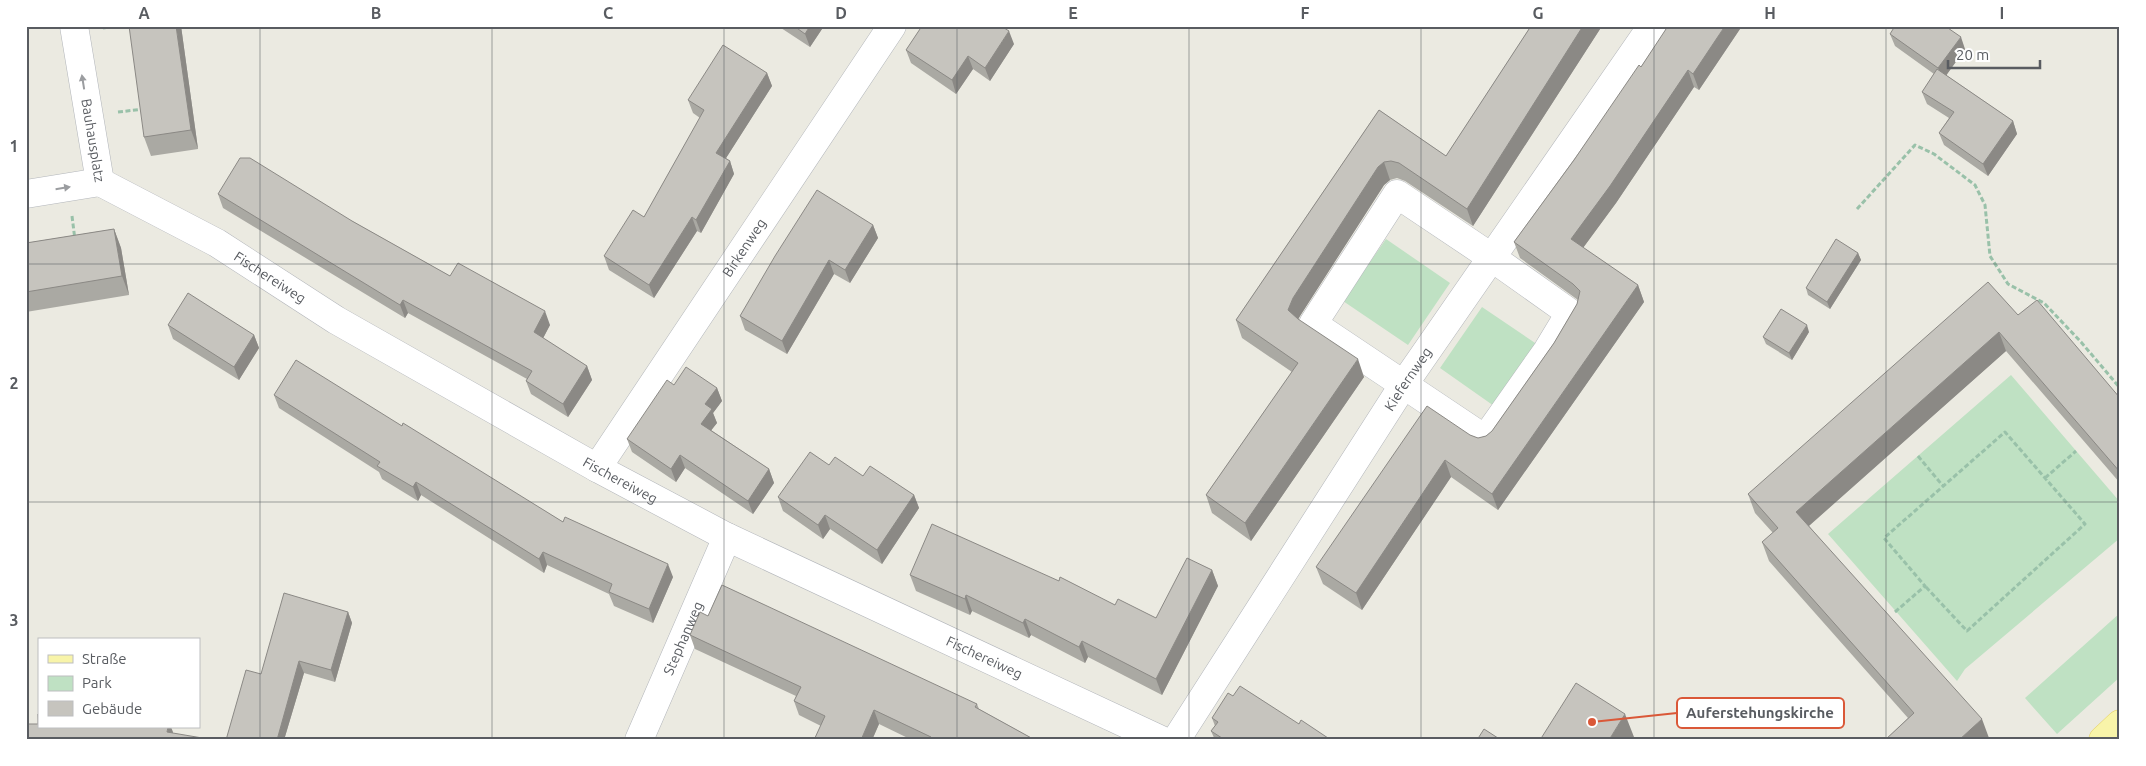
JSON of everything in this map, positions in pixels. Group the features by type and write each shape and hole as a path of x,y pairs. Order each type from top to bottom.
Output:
{"main road":[{"path":"2103,740 2120,724"}],"street":[{"name":"Bauhausplatz","path":"26,194 100,182 74,26"},
{"name":"Birkenweg","path":"597,468 892,26"},
{"name":"Kiefernweg","path":"1176,740 1404,384 1652,26"},
{"name":"Fischereiweg","path":"100,182 217,243 336,320 597,468 727,537 1162,740"},
{"path":"1397,194 1491,257 1570,313 1547,351 1485,439 1313,324 1397,194"},
{"name":"Stephanweg","path":"639,740 727,537"}],"path":[{"path":"115,112 144,109"},
{"path":"1857,209 1915,145 1934,154 1976,185 1985,205 1990,256 2008,284 2044,303 2081,342 2120,388"},
{"path":"71,212 76,246"},
{"path":"2005,432 2085,524 1967,631 1884,538 1944,486 2005,432"},
{"path":"2045,478 2076,451"},
{"path":"1918,456 1944,486"},
{"path":"1896,612 1925,586"}],"green space":[{"path":"1386,239 1450,283 1408,345 1343,301"},
{"path":"1482,307 1547,351 1504,413 1440,368"},
{"path":"2011,375 2120,502 2120,538 1965,669 1957,681 1828,534"},
{"path":"2120,613 2120,677 2057,734 2025,698"}],"building":[{"path":"129,26 176,26 191,130 144,137"},
{"path":"794,26 810,26 805,34"},
{"path":"922,26 1001,26 1009,31 985,68 968,56 952,80 906,50"},
{"path":"1531,26 1583,26 1467,209 1399,163 1384,162 1378,167 1293,298 1288,310 1298,319 1358,359 1245,523 1206,495 1298,363 1236,320 1379,110 1446,156"},
{"path":"1668,26 1725,26 1693,74 1688,70 1610,186 1571,239 1638,285 1492,494 1445,460 1356,593 1316,567 1427,406 1470,435 1478,438 1486,436 1492,431 1554,343 1577,304 1580,291 1573,284 1514,242 1574,160 1639,65 1641,67"},
{"path":"1895,26 1945,26 1961,37 1938,68 1890,34"},
{"path":"723,45 767,73 716,153 730,161 696,220 692,217 649,285 604,256 633,210 644,217 704,110 688,100"},
{"path":"1937,69 2013,121 1983,164 1939,133 1954,112 1922,92"},
{"path":"240,158 250,158 352,221 450,276 458,263 545,311 534,332 587,366 563,404 526,381 532,371 403,300 400,305 218,194"},
{"path":"817,190 873,225 845,270 829,260 782,341 740,316"},
{"path":"114,229 122,276 26,292 26,243"},
{"path":"1836,239 1858,253 1827,302 1806,288"},
{"path":"1988,282 2018,315 2037,300 2120,398 2120,472 1999,332 1796,512 1982,719 1959,740 1885,740 1914,713 1762,542 1778,528 1748,494"},
{"path":"188,293 254,335 234,367 168,325"},
{"path":"1781,309 1807,325 1789,353 1763,337"},
{"path":"296,360 402,426 403,423 563,522 565,517 668,564 649,609 609,592 612,584 543,552 539,559 416,482 413,487 377,466 380,462 274,395"},
{"path":"686,367 717,388 705,404 712,409 701,424 769,469 748,501 680,455 671,469 627,439 667,380 674,385"},
{"path":"810,452 829,465 835,457 863,476 870,466 914,495 877,550 825,515 818,525 778,497"},
{"path":"932,524 1059,581 1060,577 1115,605 1118,599 1156,618 1187,558 1212,570 1156,679 1082,641 1079,647 1025,619 1023,623 966,595 965,599 910,575"},
{"path":"722,585 977,704 975,707 1035,740 930,740 931,737 874,710 861,740 814,740 825,716 794,701 801,687 690,635 700,612 708,616"},
{"path":"284,593 348,612 331,670 299,661 277,740 226,740 246,670 261,674"},
{"path":"1576,683 1625,714 1609,740 1540,740"},
{"path":"1240,686 1299,724 1301,720 1331,740 1225,740 1211,731 1218,722 1212,718 1228,693 1233,696"},
{"path":"26,724 38,724 38,728 168,728 167,732 214,740 26,740"},
{"path":"1484,729 1501,740 1477,740"}],"place":[{"name":"Auferstehungskirche","path":"1592,722"}]}
